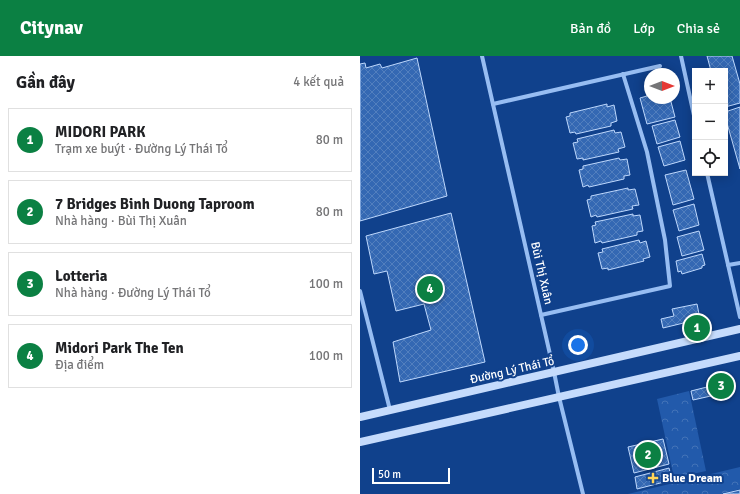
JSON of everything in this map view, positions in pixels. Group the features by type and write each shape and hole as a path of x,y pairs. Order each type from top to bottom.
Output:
{"street":[{"name":"Bùi Thị Xuân","path":"482,56 582,494"},
{"path":"680,56 692,107"},
{"path":"493,104 660,66"},
{"path":"541,315 670,286 665,240 647,152 623,74"},
{"path":"708,176 740,317"},
{"path":"728,265 740,263"},
{"path":"360,291 390,410"},
{"name":"Đường Lý Thái Tổ","path":"360,418 740,329"},
{"path":"360,442 740,356"}],"green space":[{"path":"689,391 706,471 674,478 657,399"},
{"path":"740,467 740,489 721,494 628,494"}],"building":[{"path":"707,56 732,56 740,84 740,103 728,106 728,68 710,68"},
{"path":"417,58 447,196 360,221 360,64 365,63 366,68 380,64 382,68"},
{"path":"644,97 644,104 672,104 675,117 647,124 640,98"},
{"path":"607,104 607,107 614,105 617,121 611,123 611,126 576,134 575,132 570,133 566,117 570,116 570,113"},
{"path":"740,107 740,169 728,127 728,111"},
{"path":"675,120 680,137 657,144 652,126"},
{"path":"614,130 615,133 621,132 625,147 618,149 619,152 583,160 583,158 577,159 573,143 578,142 577,139"},
{"path":"680,141 685,160 664,166 658,147"},
{"path":"619,158 620,160 627,159 630,175 624,176 624,179 583,187 579,170 583,169 583,166"},
{"path":"686,170 694,199 673,205 665,175"},
{"path":"628,188 628,190 635,189 639,205 632,206 633,209 591,217 587,200 591,199 591,196"},
{"path":"694,204 699,225 679,231 673,210"},
{"path":"451,213 485,362 400,382 393,342 431,330 424,304 396,311 387,271 374,274 366,236"},
{"path":"633,214 633,216 640,215 643,231 637,232 637,235 602,243 601,241 595,243 592,226 596,225 595,222"},
{"path":"699,231 704,250 682,256 677,237"},
{"path":"639,240 640,243 646,241 650,257 643,259 644,261 608,270 608,268 602,269 598,253 603,252 602,249"},
{"path":"702,254 705,265 702,266 702,268 682,274 681,271 678,272 676,261"},
{"path":"697,304 700,319 663,328 661,319 674,316 672,309"},
{"path":"731,381 733,391 693,400 691,391"},
{"path":"663,439 669,464 634,473 628,447"},
{"name":"Blue Dream","path":"669,468 672,480 637,489 635,477"},
{"path":"740,490 740,494 723,494"}],"place":[{"name":"Midori Park The Ten","path":"430,289"},
{"name":"MIDORI PARK","path":"697,328"},
{"name":"Lotteria","path":"721,386"},
{"name":"7 Bridges Binh Duong Taproom","path":"648,455"},
{"name":"Blue Dream","path":"653,478"}]}
